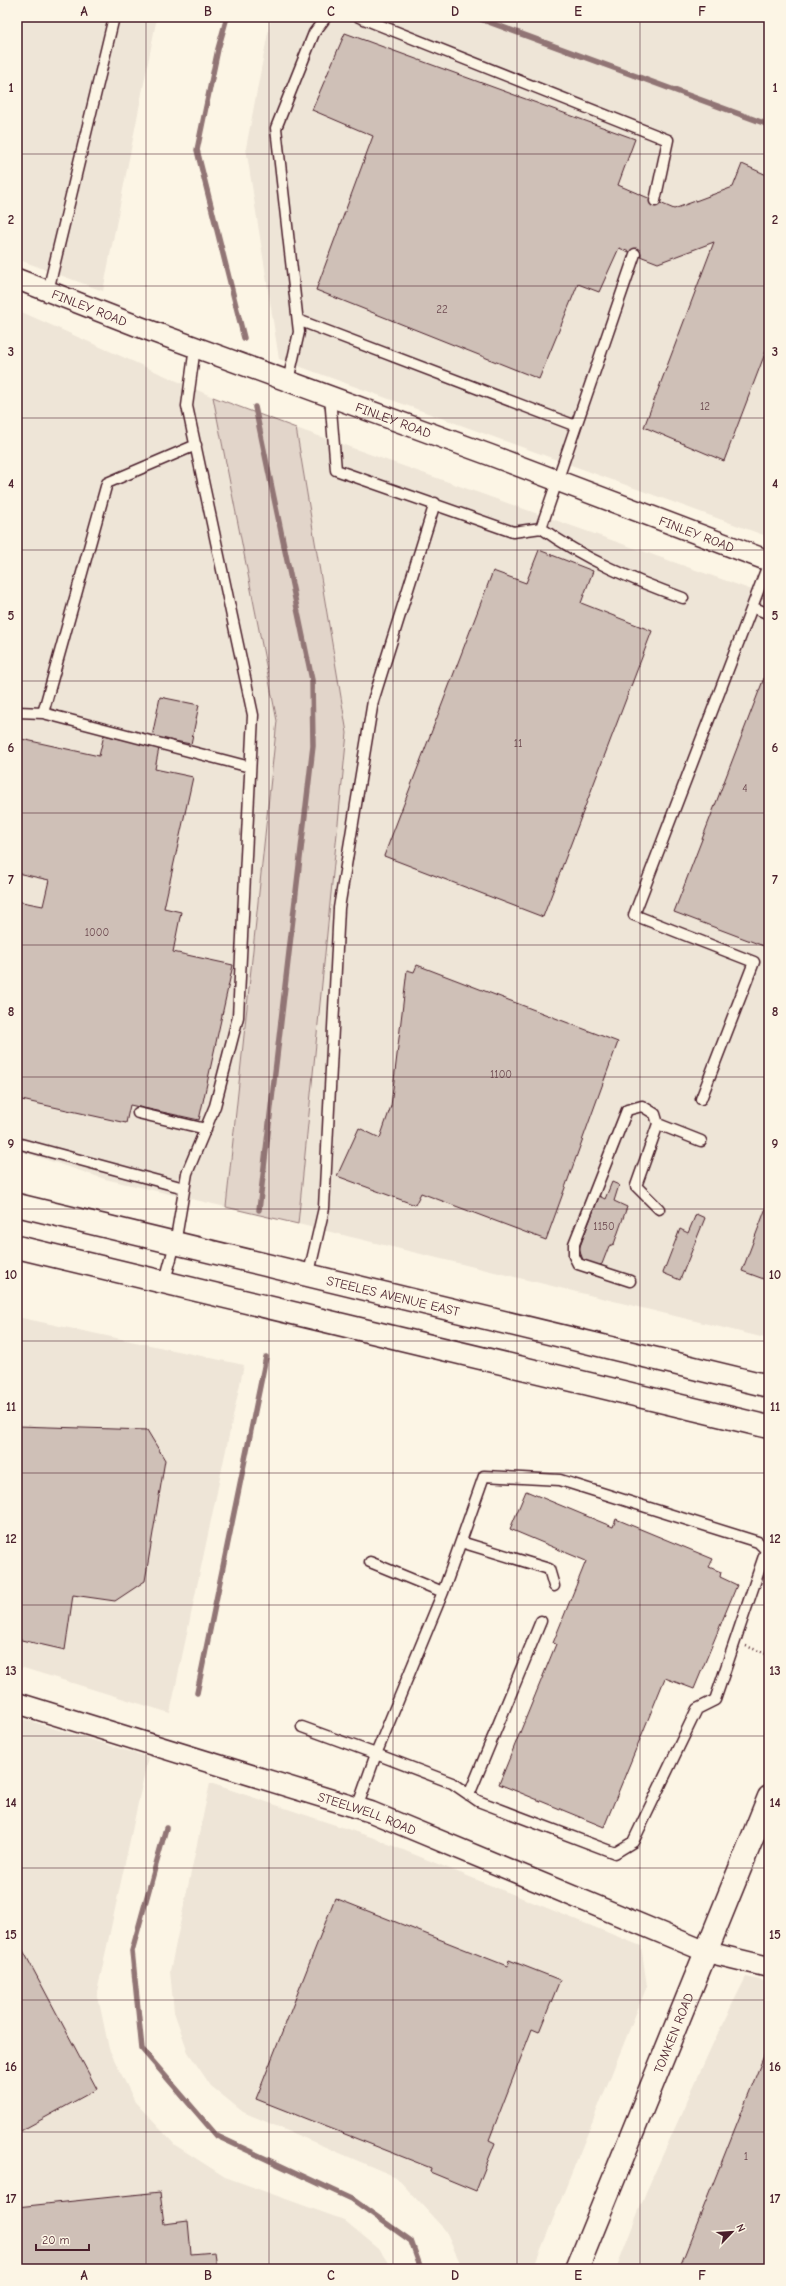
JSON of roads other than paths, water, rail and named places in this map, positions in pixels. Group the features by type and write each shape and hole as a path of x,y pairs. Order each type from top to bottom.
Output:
{"main road":[{"name":"STEELES AVENUE EAST","path":"17,1205 308,1277 769,1386"},
{"path":"17,1247 164,1284 769,1427"},
{"name":"TOMKEN ROAD","path":"577,2269 769,1797"}],"street":[{"name":"FINLEY ROAD","path":"17,279 769,562"},
{"name":"STEELWELL ROAD","path":"17,1702 357,1808 707,1952 769,1967"}],"lane":[{"path":"48,291 114,17"},
{"path":"288,381 299,332 276,128 314,33 326,17"},
{"path":"359,17 668,140 655,201"},
{"path":"541,528 635,254"},
{"path":"298,320 576,426"},
{"path":"164,1284 175,1244 187,1172 215,1106 238,1017 253,715 187,406 195,347"},
{"path":"330,397 336,470 434,503 513,532 541,528 558,540 631,579 683,598"},
{"path":"43,713 107,483 196,446"},
{"path":"308,1277 324,1208 339,916 343,885 374,701 434,503"},
{"path":"701,1099 754,962 634,915 769,562"},
{"path":"752,607 769,614"},
{"path":"17,712 43,713 250,767"},
{"path":"630,1281 578,1264 574,1256 574,1244 627,1110 642,1106 655,1114 658,1124 636,1186 659,1209"},
{"path":"138,1113 206,1129"},
{"path":"658,1124 701,1141"},
{"path":"17,1144 184,1188"},
{"path":"302,1727 376,1754 452,1783 478,1801 615,1853 633,1842 697,1709 715,1700 766,1550 758,1542 560,1480 484,1476 443,1592 376,1754 357,1808"},
{"path":"461,1542 549,1569 554,1586"},
{"path":"370,1562 443,1592"},
{"path":"468,1795 541,1621"}],"waterway":[{"path":"227,17 218,49 197,150 244,338"},
{"path":"475,17 769,125"},
{"path":"255,407 312,680 313,746 259,1210"},
{"path":"197,1693 266,1357"},
{"path":"166,1828 132,1951 142,2049 217,2136 352,2199 411,2241 421,2269"}]}
